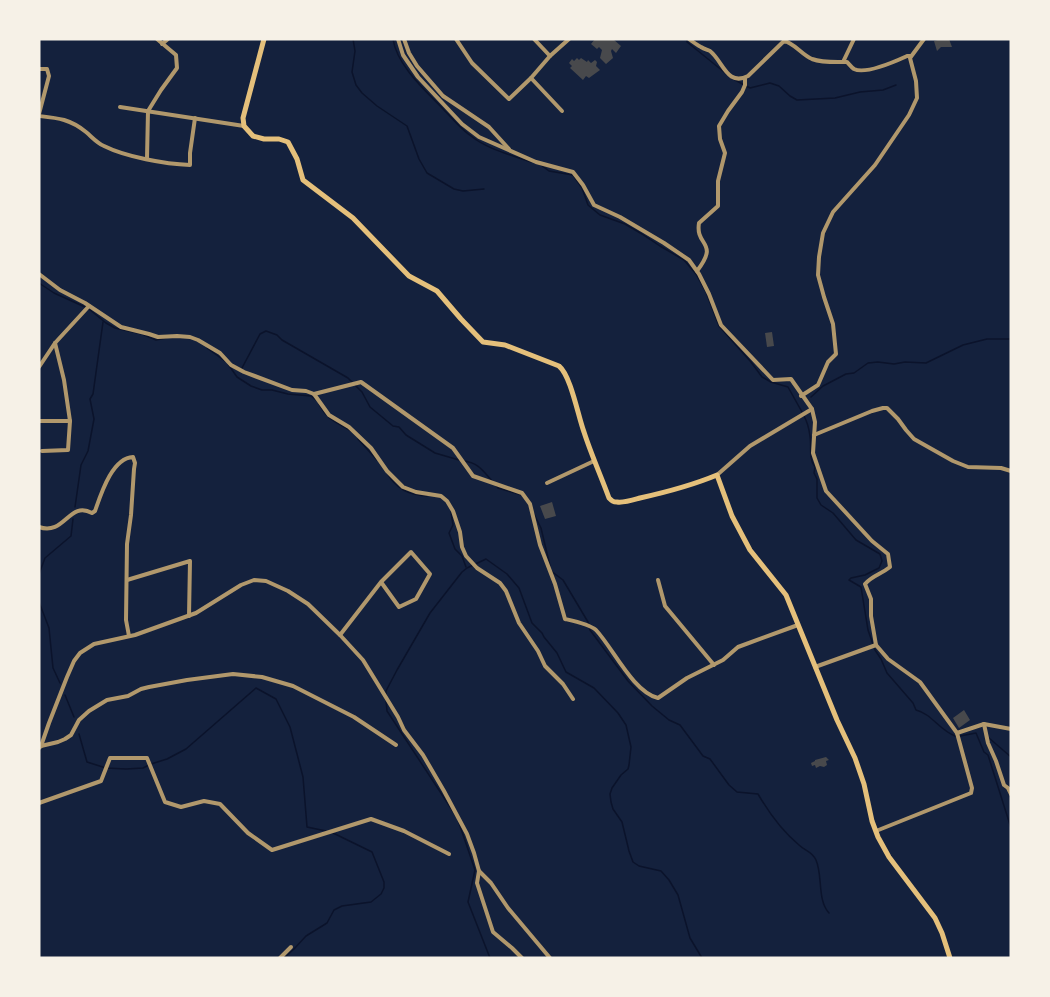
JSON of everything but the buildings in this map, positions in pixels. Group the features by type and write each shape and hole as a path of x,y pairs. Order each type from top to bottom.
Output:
{"main road":[{"path":"264,39 243,118 244,126 253,136 288,142 297,159 303,180 353,218 409,276 437,291 483,342 505,345 563,369 584,432 612,501 657,494 701,482 717,475 732,516 750,550 786,595 855,758 876,831 889,857 935,918 950,958"}],"street":[{"path":"147,158 148,111 177,68 176,55 157,39"},
{"path":"162,44 168,39"},
{"path":"398,39 403,55 418,77 462,124 479,137 536,162 573,172 594,205 664,243 688,260 710,294 721,325 773,380 791,379 812,410 815,422 813,453 826,491 872,542 888,554 890,567 872,576 865,584 871,599 874,645 888,659 920,682 957,733 972,788 971,793 876,831"},
{"path":"404,39 417,66 443,96 489,127 510,150"},
{"path":"456,39 472,63 508,99 569,39"},
{"path":"534,39 550,56"},
{"path":"689,39 710,51 728,74 745,78"},
{"path":"843,62 854,39"},
{"path":"801,396 818,385 828,362 836,354 833,324 818,275 823,233 833,212 875,165 909,115 917,98 916,81 910,58 924,39"},
{"path":"697,271 705,261 708,252 699,234 699,223 718,206 718,181 725,153 718,126 742,92 745,78 784,41 791,42 797,50 813,60 849,63 854,69 869,70 912,56"},
{"path":"39,69 47,69 49,76 39,115 64,119 73,123 104,146 124,153 173,164 190,165 195,118"},
{"path":"531,78 562,111"},
{"path":"120,107 244,126"},
{"path":"39,274 60,290 121,327 158,338 169,335 190,337 220,353 231,365 241,370 292,390 314,394 329,415 349,427 371,447 390,474 404,487 445,499 460,532 466,556 473,565 500,583 506,591 519,623 545,666 563,684 573,699"},
{"path":"39,367 55,343 89,306"},
{"path":"42,451 69,450 70,421 64,380 55,343"},
{"path":"314,394 361,382 453,448 473,476 522,493 530,504 540,545 566,619 594,628 624,668 650,696 658,698 687,678 723,660 738,646 798,626"},
{"path":"814,435 872,411 887,408 914,439 953,461 968,467 1001,468 1011,471"},
{"path":"717,475 750,446 812,410"},
{"path":"39,421 70,421"},
{"path":"39,527 53,529 82,509 92,513 95,511 110,473 122,461 132,456 135,465 127,544 126,620 129,636"},
{"path":"547,483 595,461"},
{"path":"340,635 381,582 411,552 430,574 416,599 399,607 381,582"},
{"path":"127,579 190,561 189,616"},
{"path":"40,747 74,661 80,653 94,644 135,635 189,616 241,585 254,580 262,580 288,591 308,604 363,660 404,730 429,765 463,826 474,853 479,873 477,883 493,932 522,958"},
{"path":"658,580 665,606 714,665"},
{"path":"815,667 874,645"},
{"path":"40,747 68,737 79,720 108,700 124,697 149,687 233,674 262,677 293,686 354,717 396,745"},
{"path":"957,733 984,724 1011,729"},
{"path":"984,724 1004,784 1011,794"},
{"path":"39,803 100,781 110,758 147,758 165,802 181,807 204,801 219,804 248,833 272,850 371,819 404,831 449,854"},
{"path":"479,873 550,958"},
{"path":"280,958 291,947"}],"waterway":[{"path":"353,39 355,51 352,72 356,85 377,106 407,126 419,159 427,173 454,189 463,191 484,189"},
{"path":"393,39 400,59 413,78 464,130 477,141 531,162"},
{"path":"687,39 687,42 729,76"},
{"path":"735,80 750,88 770,83 779,86 797,100 835,98 860,92 883,90 896,85"},
{"path":"541,165 549,171 573,175 582,188 588,205 600,215 625,224 684,260 696,274 706,292 719,326 762,377 788,387 802,412"},
{"path":"39,283 54,293 85,307"},
{"path":"89,309 115,328 142,334 156,340 166,338"},
{"path":"75,507 81,465 88,451 94,419 90,399 93,394 103,322"},
{"path":"242,368 260,334 266,331 277,335 348,378 362,392 370,407 393,426 399,427 406,435 435,453 459,460"},
{"path":"811,397 823,386 846,374 854,373 868,363 926,363 963,345 987,339 1011,340"},
{"path":"207,348 225,361"},
{"path":"228,364 237,377 251,386 262,390 311,396 316,400"},
{"path":"319,404 336,423 351,431"},
{"path":"804,416 811,440 811,456 817,479 817,498 821,505 833,513 856,540 880,554 882,561 879,568 849,580 861,587 868,630 875,650 887,673 913,703 916,710 927,715 944,730 955,736"},
{"path":"358,439 377,460"},
{"path":"464,461 477,466 493,482"},
{"path":"387,473 404,490 427,496"},
{"path":"496,485 498,488 522,495"},
{"path":"451,512 453,525 449,533 466,567"},
{"path":"534,514 541,528 550,566"},
{"path":"39,574 45,558 71,536 73,519"},
{"path":"386,696 386,691 397,670 430,613 462,572 486,559 507,574 519,588 532,623 557,653 566,672 594,688 626,725 631,747 629,765 612,788 610,794 613,809 622,822 633,862 639,866 661,871 678,895 690,938 702,958"},
{"path":"551,571 563,580 588,622 590,630 628,681 652,706 669,720 680,725 703,756 710,759 737,792 758,794 781,828 813,855 818,866 821,895 829,913"},
{"path":"39,602 49,628 53,668 60,683"},
{"path":"79,734 87,762 106,768 143,768 186,749 256,688 276,699 290,727 303,777 307,827 326,831"},
{"path":"65,695 74,717"},
{"path":"386,700 387,711 456,816"},
{"path":"960,736 976,733 984,752 988,755 1011,828"},
{"path":"989,738 1011,757"},
{"path":"458,820 475,870 468,902 490,958"},
{"path":"284,958 306,936 327,923 334,910 342,906 371,902 381,894 384,888 384,882 372,852 331,832"}]}
